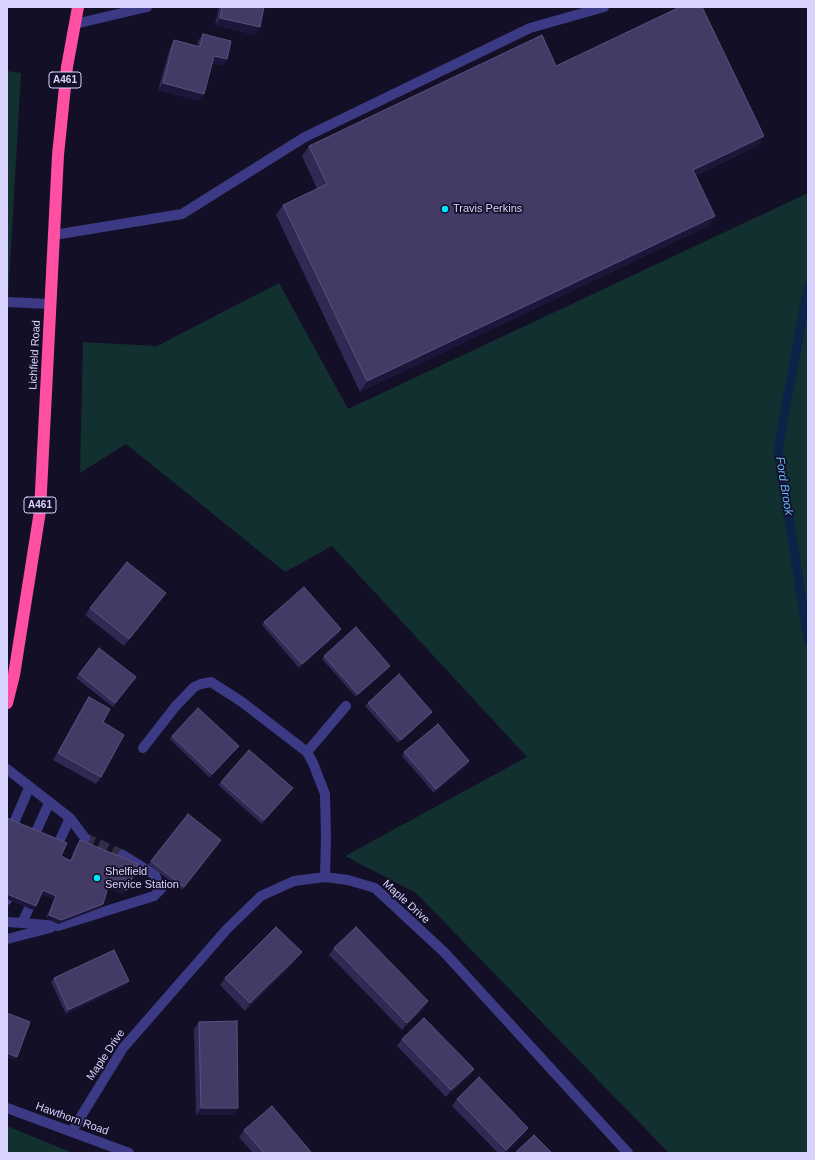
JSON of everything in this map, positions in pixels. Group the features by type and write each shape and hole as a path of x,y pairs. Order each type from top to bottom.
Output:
{"highway":[{"name":"Lichfield Road","path":"7,703 14,675 40,511 58,155 66,67 78,7"}],"street":[{"path":"75,24 147,7"},
{"path":"54,235 182,214 304,137 530,28 604,7"},
{"path":"7,302 50,304"},
{"path":"143,748 194,687 211,682 242,702 307,752 313,763 325,794 325,877"},
{"path":"307,752 346,706"},
{"path":"7,769 29,788 70,818 85,838"},
{"path":"13,825 29,788"},
{"path":"35,834 49,803"},
{"path":"58,844 70,818"},
{"path":"7,939 58,926 154,896 160,889 155,875 123,855"},
{"name":"Maple Drive","path":"72,1131 123,1048 227,929 261,896 294,881 325,877 348,880 375,888 444,952 628,1153"},
{"path":"22,923 29,908"},
{"path":"7,922 58,926"},
{"name":"Hawthorn Road","path":"7,1108 129,1153"}],"green space":[{"path":"7,71 21,73 7,319"},
{"path":"808,193 808,1153 669,1153 416,893 345,856 527,757 332,546 285,572 126,444 80,473 83,342 157,346 279,283 348,409"},
{"path":"7,1126 73,1153 7,1153"}],"building":[{"path":"222,7 264,7 260,27 220,18"},
{"path":"680,7 702,7 764,136 693,170 715,216 367,381 283,205 327,184 309,146 542,35 556,66"},
{"path":"203,34 231,41 227,59 214,56 204,94 163,83 174,40 200,47"},
{"path":"127,562 166,593 129,639 90,608"},
{"path":"304,587 341,629 302,664 264,622"},
{"path":"356,627 390,666 358,694 324,656"},
{"path":"99,648 136,677 115,703 79,674"},
{"path":"399,674 432,712 401,740 368,703"},
{"path":"89,697 110,709 103,722 124,735 101,777 58,753"},
{"path":"198,708 239,746 212,774 172,736"},
{"path":"438,724 469,761 436,789 404,752"},
{"path":"249,750 293,788 264,820 221,782"},
{"path":"188,814 221,840 184,887 151,861"},
{"path":"7,818 67,843 61,856 71,861 80,840 138,864 127,890 109,884 103,904 61,920 49,915 56,896 43,890 36,906 7,894"},
{"path":"276,927 302,952 250,1003 225,978"},
{"path":"356,927 428,1001 407,1023 334,948"},
{"path":"114,950 129,981 68,1010 54,978"},
{"path":"7,1013 30,1022 17,1057 7,1053"},
{"path":"424,1018 474,1069 451,1090 402,1039"},
{"path":"237,1021 238,1108 201,1108 199,1022"},
{"path":"479,1077 528,1128 506,1150 457,1099"},
{"path":"272,1106 311,1152 264,1153 244,1130"},
{"path":"534,1135 552,1153 515,1153"}],"waterway":[{"name":"Ford Brook","path":"808,287 778,449 808,639"}],"tunnel":[{"path":"85,838 123,855"}],"place":[{"name":"Travis Perkins","path":"445,209"},
{"name":"Shelfield Service Station","path":"97,878"}]}
